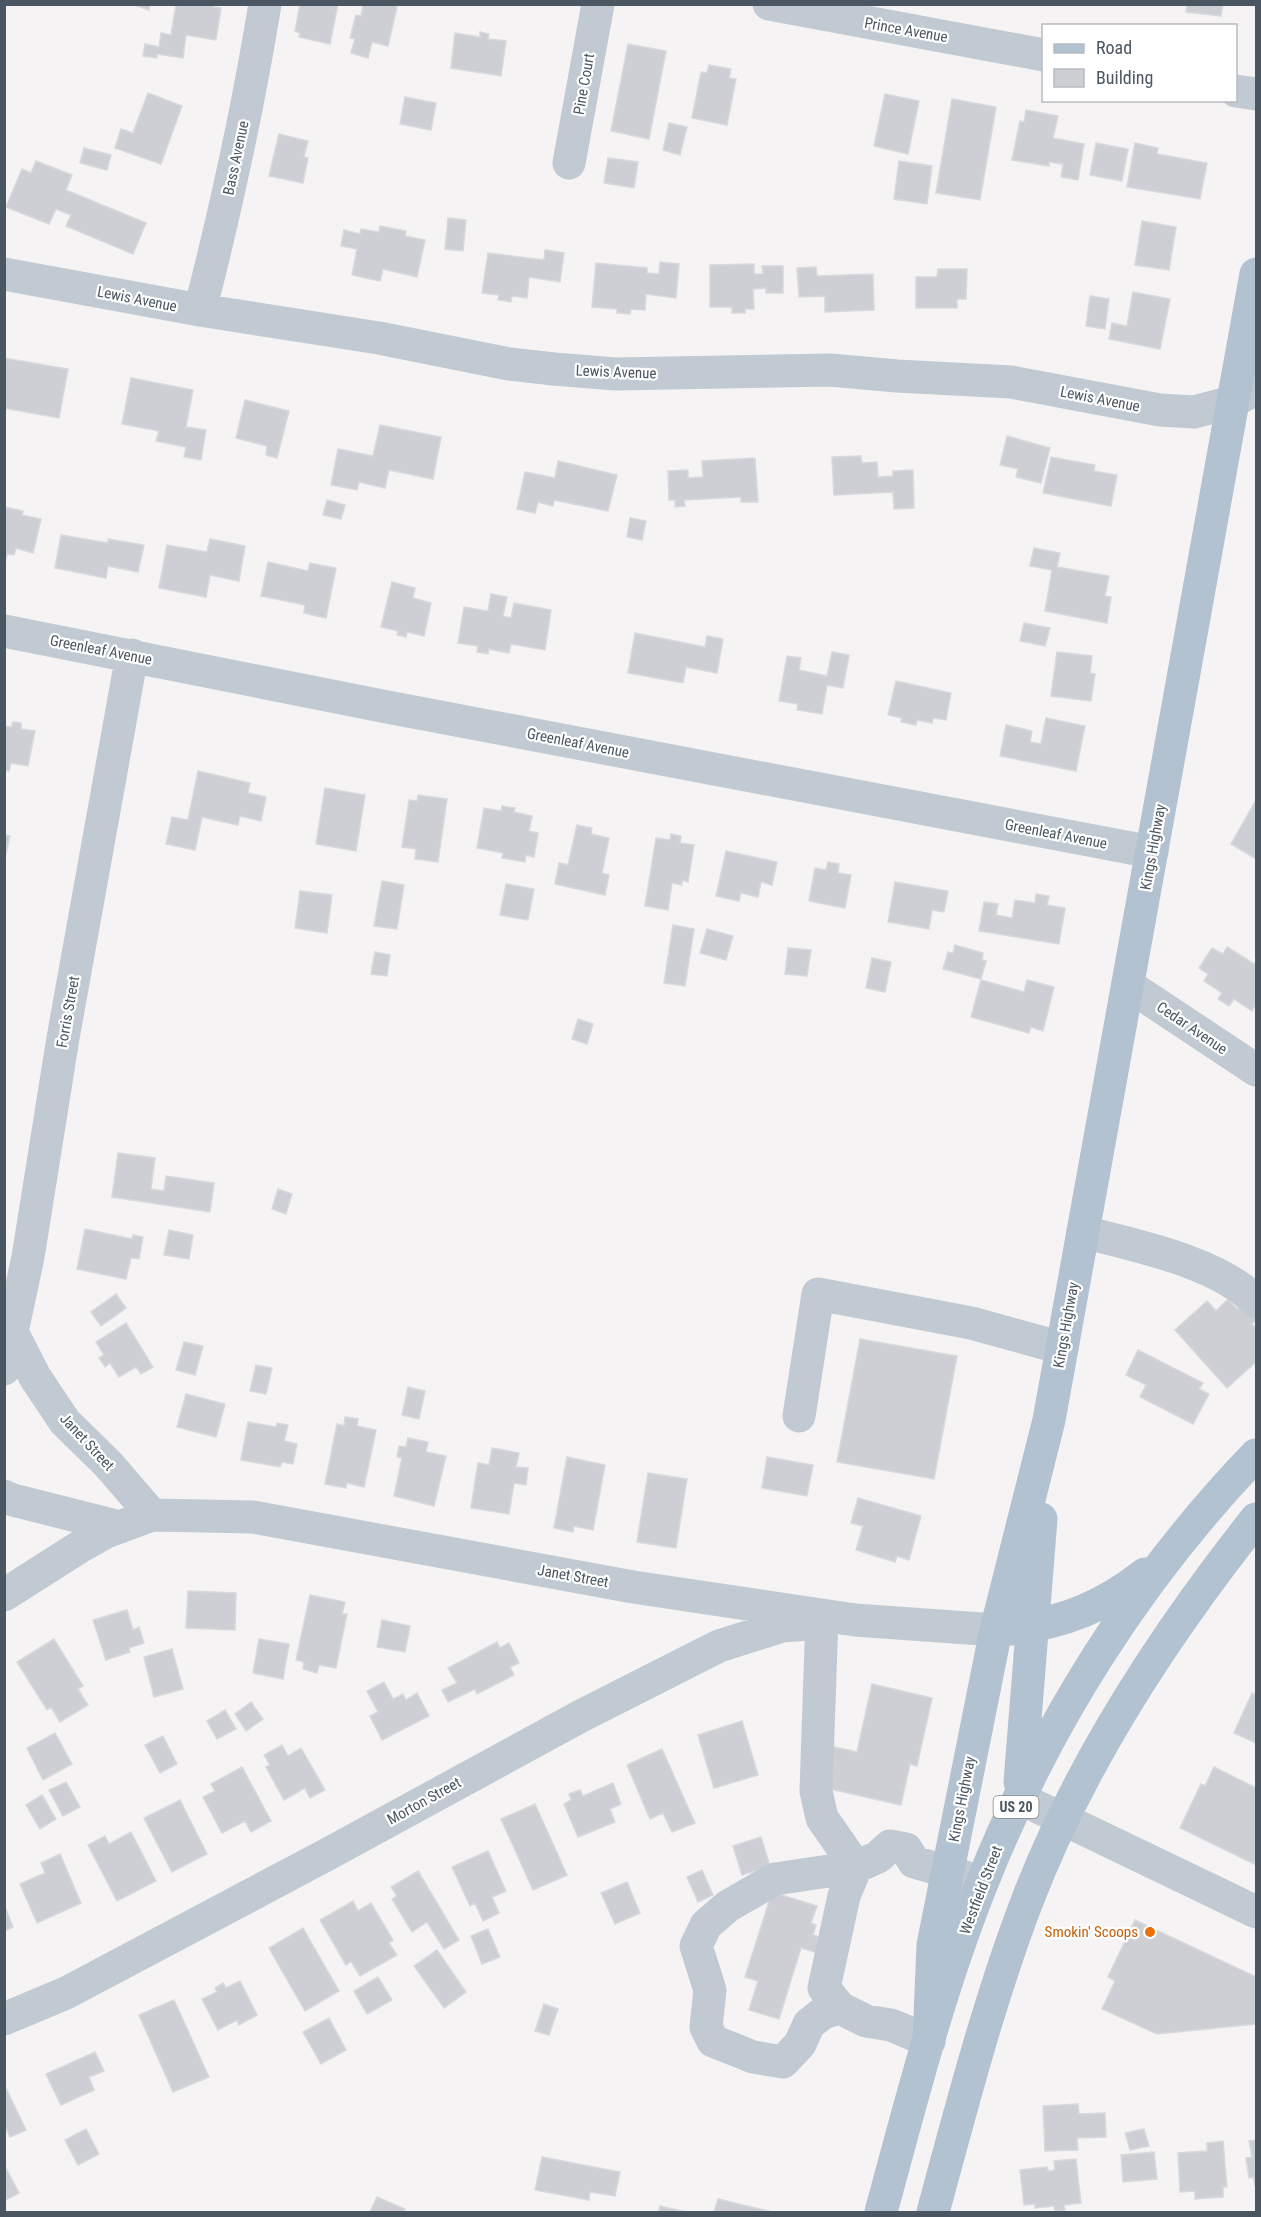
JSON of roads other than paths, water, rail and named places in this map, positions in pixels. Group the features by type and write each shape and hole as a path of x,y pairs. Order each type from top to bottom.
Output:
{"main road":[{"name":"Kings Highway","path":"930,2041 933,1945 996,1630 1049,1420 1152,852 1244,396 1257,274"},
{"name":"Kings Highway","path":"1019,1798 1049,1420"},
{"name":"Westfield Street","path":"881,2212 952,1969 982,1882 1019,1798 1087,1674 1132,1606 1215,1499 1257,1455"},
{"path":"933,2212 1004,1964 1026,1902 1064,1819 1100,1749 1151,1665 1257,1519"},
{"path":"996,1630 1032,1626 1076,1616 1135,1582 1174,1550"}],"street":[{"name":"Bass Avenue","path":"200,310 237,158 265,4"},
{"name":"Pine Court","path":"570,163 597,4"},
{"name":"Prince Avenue","path":"769,4 1042,55"},
{"path":"1237,91 1257,94"},
{"name":"Lewis Avenue","path":"4,274 200,310 379,338 509,364 554,369 616,374 830,370 1011,382 1160,410 1194,412 1244,396"},
{"name":"Greenleaf Avenue","path":"4,631 382,706 1152,852"},
{"name":"Forris Street","path":"4,1369 28,1257 63,1038 132,655"},
{"name":"Cedar Avenue","path":"1128,985 1257,1070"},
{"path":"1083,1232 1152,1250 1219,1274 1246,1290 1257,1302"},
{"path":"799,1416 818,1294 971,1323 1062,1348"},
{"name":"Janet Street","path":"12,1332 35,1377 65,1422 108,1464 152,1515"},
{"path":"4,1496 120,1527"},
{"name":"Janet Street","path":"4,1595 81,1546 120,1527 152,1515 253,1517 633,1587 822,1619 996,1630"},
{"path":"822,1619 816,1791 822,1818 867,1862"},
{"name":"Morton Street","path":"4,2019 66,1993 581,1716 719,1646 782,1626 822,1619"},
{"path":"1019,1798 1257,1912"},
{"path":"930,2041 891,2025 866,2021 840,2008 824,1988 844,1896 867,1862 890,1846 906,1849 914,1862 982,1882"},
{"path":"840,2008 823,2013 809,2024 800,2044 783,2062 753,2057 713,2041 706,2027 710,1990 696,1946 706,1925 728,1906 775,1879 867,1862"}],"place":[{"name":"Smokin' Scoops","path":"1150,1932"}]}
